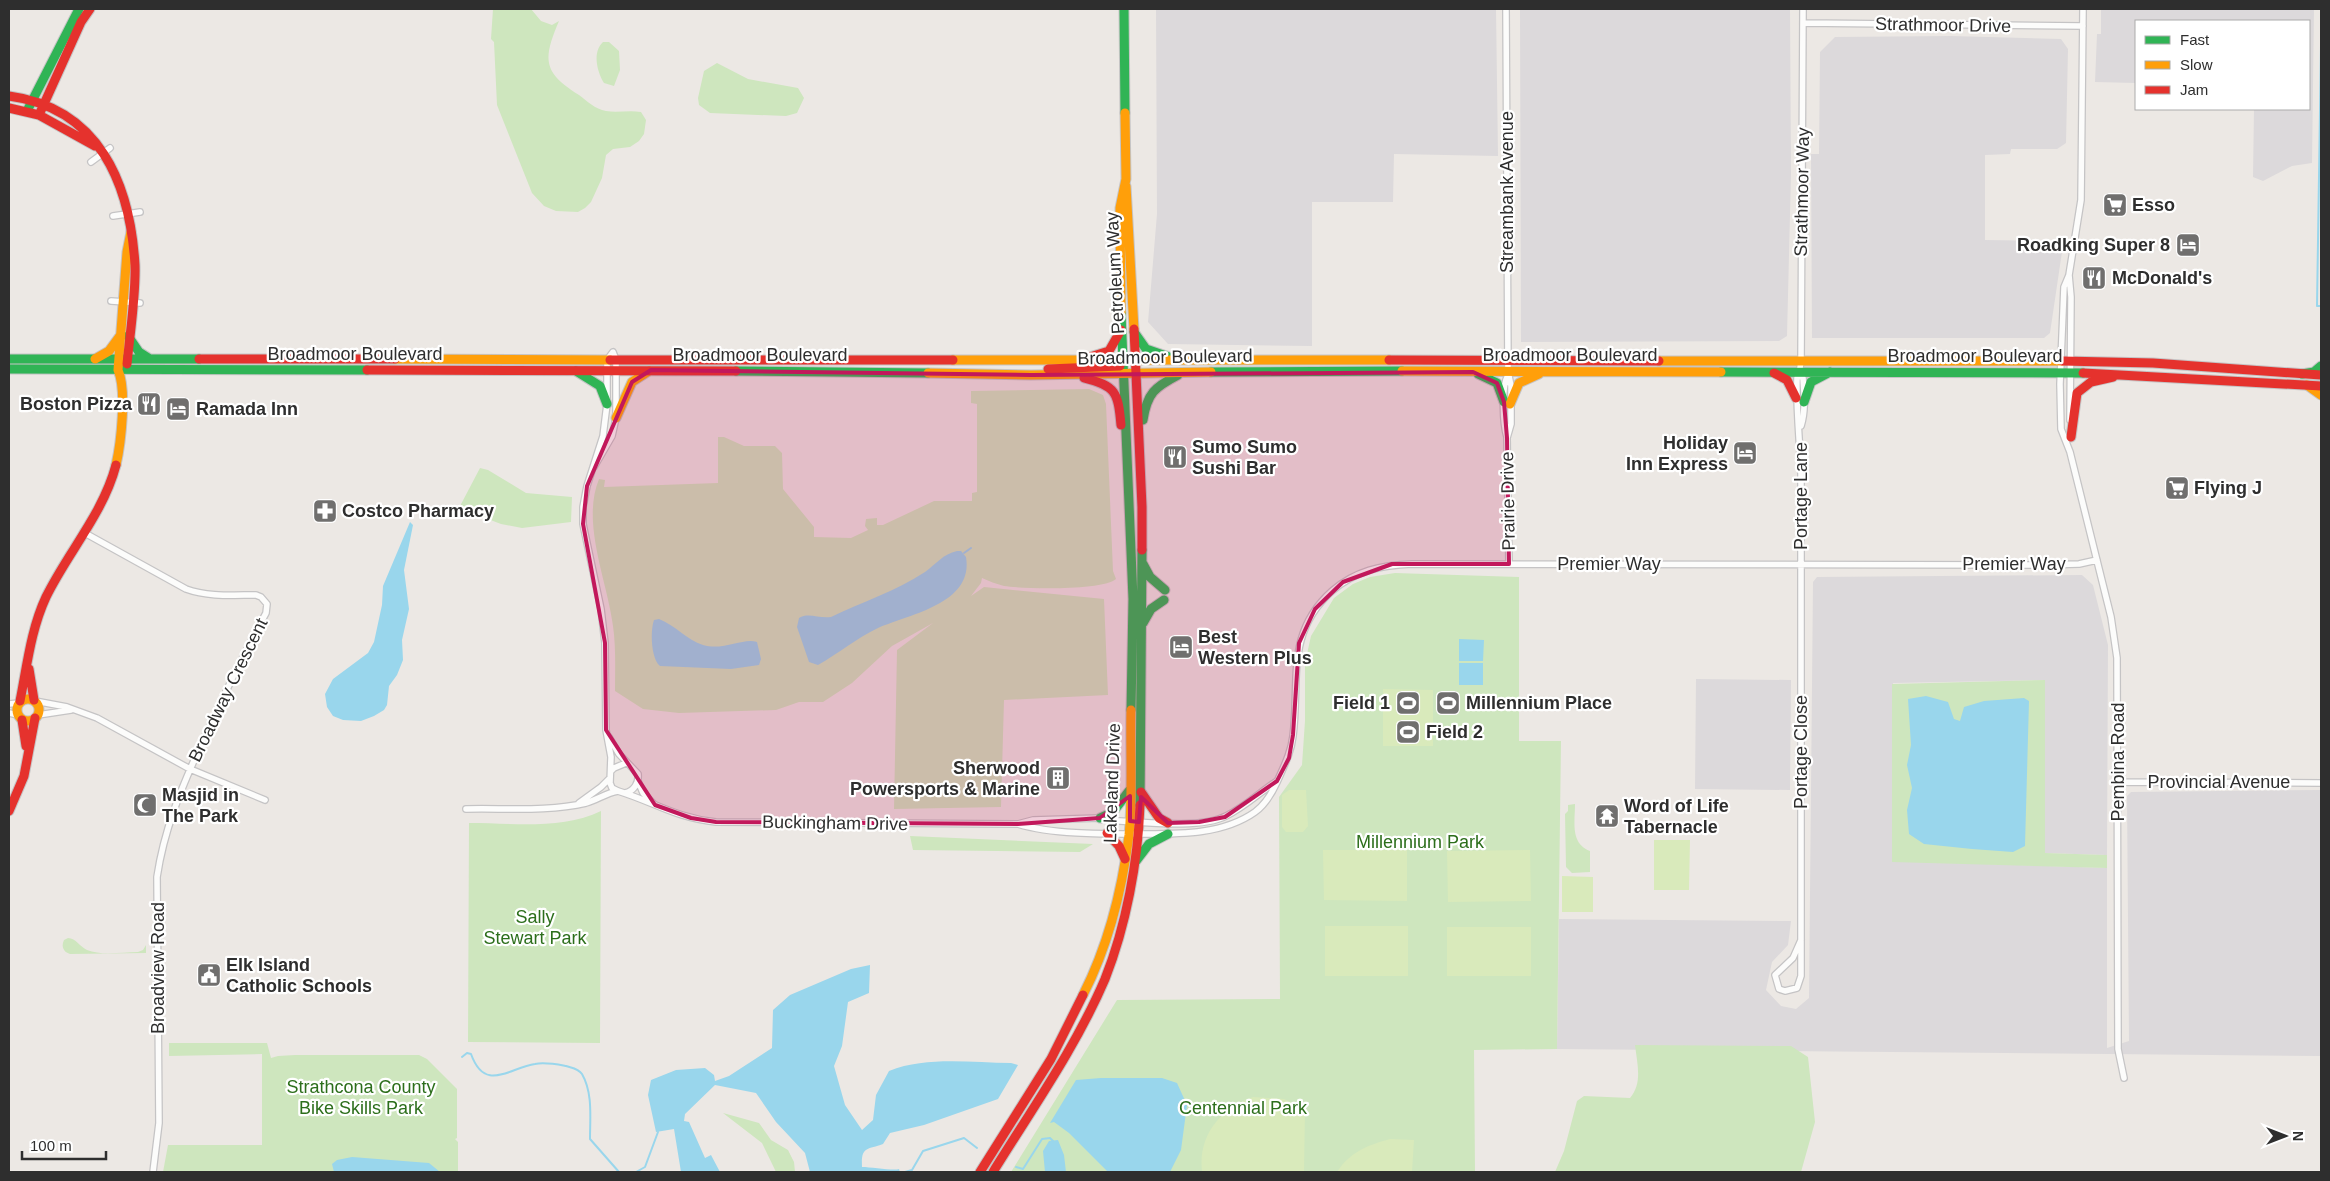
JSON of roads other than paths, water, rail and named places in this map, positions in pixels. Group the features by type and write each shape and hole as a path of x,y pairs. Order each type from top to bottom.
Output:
{"main road":[{"path":"27,111 79,9"},
{"path":"39,115 81,22 90,9"},
{"name":"Petroleum Way","path":"1124,9 1125,184 1120,208 1120,288 1124,367"},
{"path":"9,96 32,99 66,114 88,132 117,176 129,214 131,232 127,252 132,303 125,335 120,441 116,468 45,599 35,627 28,666 16,708 16,716 28,754"},
{"path":"9,108 39,115 96,146"},
{"name":"Petroleum Way","path":"1125,184 1128,193 1136,360"},
{"path":"1080,360 1109,351 1123,325"},
{"path":"1134,332 1146,349 1182,360"},
{"path":"94,359 111,349 125,335"},
{"path":"125,335 139,352 151,360"},
{"name":"Broadmoor Boulevard","path":"9,359 1080,360 1124,367 1137,374 1292,371 1508,373 2065,372 2138,374 2321,386"},
{"name":"Broadmoor Boulevard","path":"9,369 122,372 651,370 1031,375 1072,374 1124,367 1136,360 1801,361 2154,363 2321,375"},
{"name":"Lakeland Drive","path":"980,1172 1051,1059 1092,979 1105,946 1122,883 1129,834 1135,821 1141,792 1143,563 1136,360"},
{"path":"2302,374 2314,372 2321,366"},
{"path":"1031,375 1044,369 1124,367"},
{"name":"Lakeland Drive","path":"993,1172 1079,1032 1105,978 1128,903 1135,861 1139,834 1130,791 1132,599 1124,367"},
{"path":"575,370 600,386 607,404"},
{"path":"616,418 632,382 651,370"},
{"path":"1473,372 1497,383 1507,403"},
{"path":"1507,403 1519,383 1545,372"},
{"path":"1771,372 1787,380 1800,400 1811,382 1831,372"},
{"path":"1072,374 1106,384 1116,398 1129,484"},
{"path":"1140,458 1147,400 1155,387 1181,374"},
{"path":"2070,437 2074,402 2077,393 2096,380 2138,374"},
{"path":"2307,386 2321,396"},
{"path":"1142,626 1151,609 1165,595 1150,577 1143,563"},
{"path":"9,812 24,776 39,709 34,701 28,666"},
{"path":"19,702 27,698 34,701"},
{"path":"16,716 30,721 36,716"},
{"path":"1100,818 1113,812 1130,791"},
{"path":"1141,792 1160,818 1168,823"},
{"path":"1107,833 1119,846 1125,859"},
{"path":"1135,861 1149,844 1168,834"}],"street":[{"name":"Streambank Avenue","path":"1506,9 1508,373"},
{"name":"Strathmoor Way","path":"1799,373 1801,361 1803,9"},
{"path":"2065,372 2071,297 2069,275 2081,200 2083,9"},
{"name":"Strathmoor Drive","path":"1803,23 2083,26"},
{"path":"91,162 110,148"},
{"path":"113,216 140,212"},
{"path":"111,301 132,303"},
{"path":"594,467 612,436 616,418 611,360"},
{"path":"611,360 603,436 584,496 584,524 603,626 606,730 611,786 621,792"},
{"name":"Pembina Road","path":"2065,372 2070,452"},
{"name":"Pembina Road","path":"2065,372 2061,429 2070,452 2111,617 2117,649 2118,1049 2124,1078"},
{"name":"Prairie Drive","path":"1508,373 1511,386 1507,403 1511,424 1507,438 1509,564"},
{"name":"Portage Lane","path":"1799,373 1803,378 1800,400 1804,416 1800,428 1801,564"},
{"name":"Broadway Crescent","path":"83,532 186,589 213,595 256,595 261,597 267,604 266,613 230,681 190,770"},
{"name":"Premier Way","path":"1129,834 1200,832 1226,825 1255,812 1271,796 1289,758 1293,735 1296,655 1309,620 1322,600 1351,577 1380,566 1509,564 2079,564 2097,560"},
{"name":"Portage Close","path":"1801,564 1801,940 1800,982 1797,988 1785,991 1779,989 1775,975 1793,958 1801,940"},
{"path":"34,701 67,707 97,718 190,770 265,800"},
{"path":"9,704 19,702"},
{"path":"36,716 72,710"},
{"path":"606,730 626,763 636,770 643,792 654,805"},
{"path":"578,803 601,787 614,768 626,763"},
{"name":"Broadview Road","path":"154,1172 159,1123 157,877 162,844 190,770"},
{"path":"466,808 554,808 585,803 605,794 632,790 638,781"},
{"name":"Premier Way","path":"1135,821 1199,822 1224,817 1251,801 1277,781"},
{"name":"Provincial Avenue","path":"2118,782 2321,782"},
{"name":"Buckingham Drive","path":"621,792 684,817 716,822 1018,824 1033,820 1100,818 1103,820 1135,821"},
{"name":"Buckingham Drive","path":"1018,824 1032,828 1129,834"}],"water":[{"path":"410,522 413,525 404,570 409,609 402,640 403,660 397,675 389,686 387,705 384,710 361,721 343,720 333,716 327,707 325,694 333,679 368,653 374,642 382,605 383,586"},
{"path":"961,551 966,557 966,573 960,586 950,596 922,612 870,632 818,665 809,662 797,627 799,618 803,616 831,617 902,585 925,572 952,552"},
{"path":"659,619 703,645 718,646 746,641 757,642 761,659 759,665 731,669 660,666 653,651 652,638 654,620"},
{"path":"1459,639 1484,640 1483,661 1459,661"},
{"path":"1459,663 1483,663 1483,685 1459,685"},
{"path":"1926,696 1948,702 1954,719 1960,721 1964,707 1984,701 2024,698 2029,701 2025,846 2013,852 1972,849 1924,844 1909,834 1907,810 1912,788 1907,765 1911,745 1908,699"},
{"path":"870,965 869,993 848,1002 842,1046 834,1066 845,1105 862,1130 873,1120 876,1095 889,1071 904,1066 949,1061 1011,1063 1018,1065 998,1099 924,1125 890,1133 883,1144 869,1148 864,1152 862,1167 899,1169 900,1172 810,1172 805,1153 776,1122 756,1093 715,1085 685,1114 684,1121 689,1122 705,1158 711,1155 720,1172 681,1172 674,1129 656,1132 648,1095 651,1080 676,1070 705,1068 714,1075 715,1081 729,1076 772,1048 773,1010 790,995 851,969"},
{"path":"1162,1078 1177,1083 1187,1105 1181,1150 1170,1172 1108,1172 1069,1133 1054,1122 1050,1123 1076,1080"},
{"path":"1058,1140 1064,1155 1066,1172 1045,1172 1043,1151 1049,1141"},
{"path":"352,1157 429,1163 440,1172 334,1172 332,1164 337,1160"}],"waterway":[{"path":"2321,45 2317,306 2321,306"},
{"path":"964,553 971,548"},
{"path":"462,1057 467,1053 471,1054 483,1073 491,1075 507,1073 525,1066 543,1063 579,1070 586,1081 588,1089 590,1139 619,1172"},
{"path":"636,1172 645,1167 658,1132"},
{"path":"905,1172 912,1170 923,1151 964,1138 977,1148"},
{"path":"1016,1167 1023,1169 1042,1139 1050,1138 1053,1141"}],"place":[{"name":"Esso","path":"2115,205"},
{"name":"Roadking Super 8","path":"2188,245"},
{"name":"McDonald's","path":"2094,278"},
{"name":"Boston Pizza","path":"149,404"},
{"name":"Ramada Inn","path":"178,409"},
{"name":"Holiday Inn Express","path":"1745,453"},
{"name":"Sumo Sumo Sushi Bar","path":"1175,457"},
{"name":"Flying J","path":"2177,488"},
{"name":"Costco Pharmacy","path":"325,511"},
{"name":"Best Western Plus","path":"1181,647"},
{"name":"Field 1","path":"1408,703"},
{"name":"Millennium Place","path":"1448,703"},
{"name":"Field 2","path":"1408,732"},
{"name":"Sherwood Powersports & Marine","path":"1058,778"},
{"name":"Masjid in The Park","path":"145,805"},
{"name":"Word of Life Tabernacle","path":"1607,816"},
{"name":"Elk Island Catholic Schools","path":"209,975"}],"park label":[{"name":"Millennium Park","path":"1420,842"},
{"name":"Sally Stewart Park","path":"535,928"},
{"name":"Strathcona County Bike Skills Park","path":"361,1097"},
{"name":"Centennial Park","path":"1243,1108"}]}
